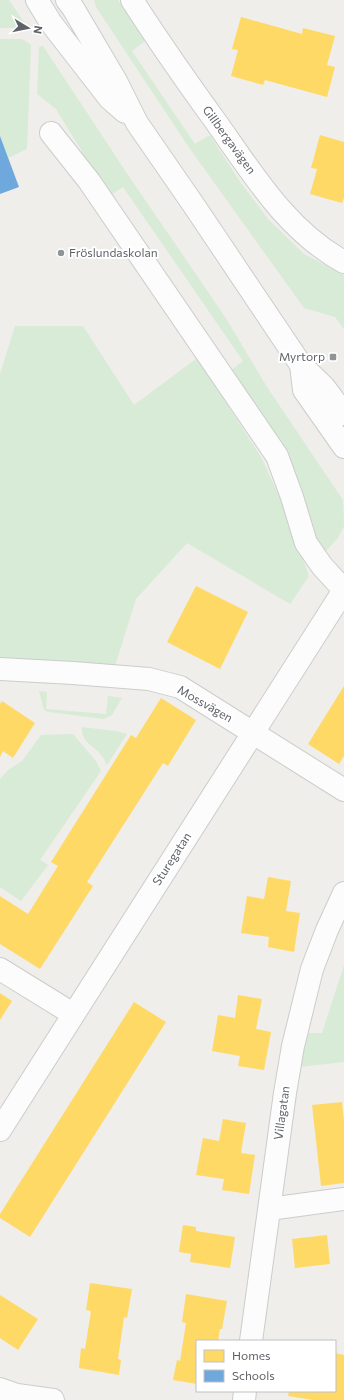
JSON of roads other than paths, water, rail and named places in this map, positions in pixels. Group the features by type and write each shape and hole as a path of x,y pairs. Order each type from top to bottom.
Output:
{"street":[{"path":"37,0 51,23 110,99 137,123"},
{"path":"67,0 116,81 137,123 301,365 324,387 344,414"},
{"name":"Gillbergavägen","path":"132,0 156,38 249,169 286,217 309,239 344,262"},
{"path":"51,132 88,181 277,456 292,497 306,543 322,566 344,590"},
{"path":"301,365 304,390 344,448"},
{"name":"Sturegatan","path":"0,1130 344,590"},
{"name":"Mossvägen","path":"0,669 149,679 180,687 344,790"},
{"name":"Villagatan","path":"251,1340 268,1209 293,1046 312,969 327,930 344,893"},
{"path":"0,969 50,998 73,1014"},
{"path":"268,1209 344,1199"},
{"path":"0,1389 17,1395 53,1400"}],"place":[{"name":"Fröslundaskolan","path":"61,253"},
{"name":"Myrtorp","path":"333,357"}]}
